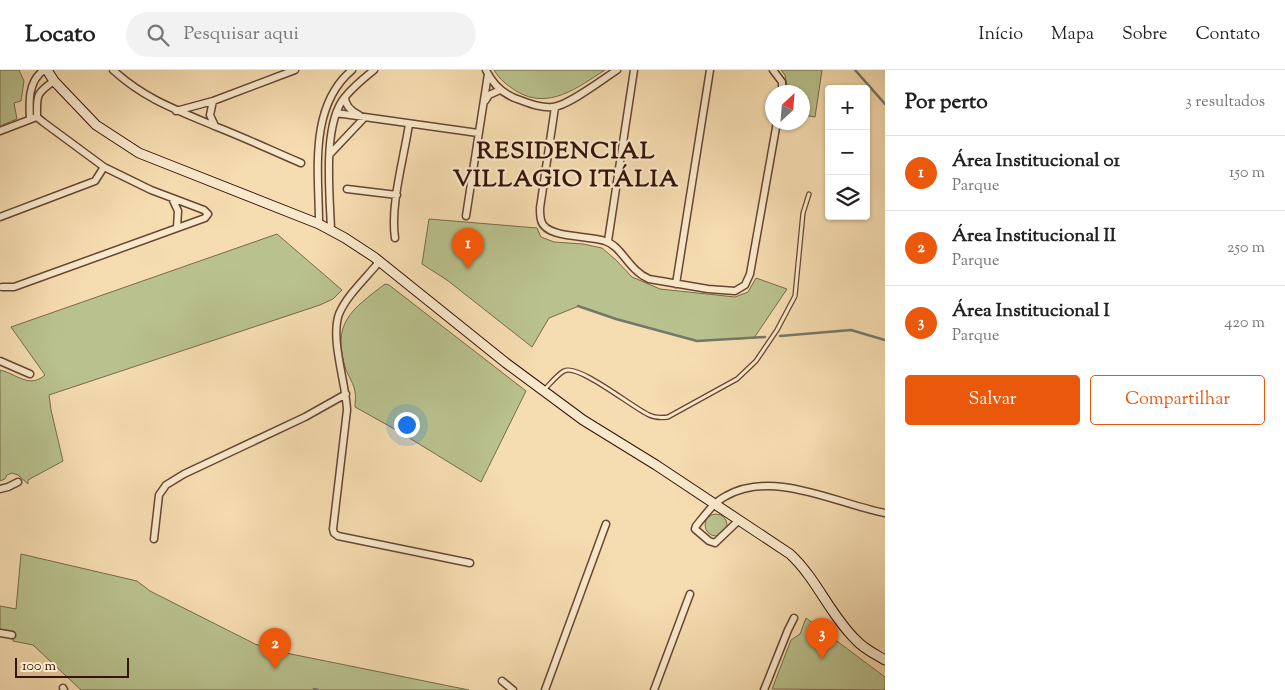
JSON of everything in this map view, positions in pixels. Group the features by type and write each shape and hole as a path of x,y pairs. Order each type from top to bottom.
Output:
{"street":[{"path":"2,287 14,287 205,218 208,214 204,210 172,198 104,167 34,118 30,98 33,81 37,75 45,70 96,125 139,153 319,224 345,238 379,262 583,420 790,554 803,566 856,640 870,652 885,660"},
{"path":"113,70 132,87 175,111 216,126 301,163"},
{"path":"175,111 213,101 295,70"},
{"path":"319,224 319,143 324,111 330,97 345,76 352,70"},
{"path":"331,230 331,130 336,113 345,96 374,70"},
{"path":"487,72 500,90 510,97 537,106 555,107 617,70"},
{"path":"608,241 634,70"},
{"path":"676,284 710,70"},
{"path":"774,71 782,85"},
{"path":"466,216 487,72"},
{"path":"34,118 37,96 43,88 54,81"},
{"path":"484,102 489,95 500,90"},
{"path":"345,96 345,103 348,107 364,118"},
{"path":"213,101 210,115 216,126"},
{"path":"555,107 540,208 541,221 548,230 565,235 608,241 639,275 648,279 708,290 735,292 745,285 750,274 776,130"},
{"path":"336,113 478,133"},
{"path":"0,131 34,118"},
{"path":"330,154 364,118"},
{"path":"395,238 393,228 397,195 409,124"},
{"path":"0,216 95,181 104,167"},
{"path":"347,188 397,195"},
{"path":"172,198 178,211 177,227"},
{"path":"379,262 349,297 339,315 336,333 347,410 334,533 338,536 470,563"},
{"path":"0,361 30,374"},
{"path":"154,539 159,495 166,485 184,474 305,417 346,394"},
{"path":"0,489 18,482"},
{"path":"738,521 715,543 709,541 696,529 696,526 715,504 726,496 760,486 776,486 798,490 885,513"},
{"path":"545,690 606,524"},
{"path":"654,690 690,594"},
{"path":"764,690 794,618"},
{"path":"0,633 12,635"},
{"path":"502,682 513,690"}],"lane":[{"path":"544,390 563,371 572,369 648,415 662,418 668,417 737,379 756,361 777,330 795,296 803,214 809,194"}],"green space":[{"path":"0,70 19,70 24,81 21,101 14,103 17,119 0,126"},
{"path":"494,70 605,70 563,94 552,98 540,99 528,97 516,91 504,82"},
{"path":"781,70 822,70 815,117 810,116 810,85 787,85 785,75"},
{"path":"429,219 537,228 541,237 554,242 583,244 602,248 632,277 660,289 735,297 748,292 756,278 787,289 754,338 697,341 616,319 579,306 549,318 532,347 447,280 422,264"},
{"path":"277,234 342,290 333,299 320,305 49,395 63,461 28,480 28,484 18,475 12,473 0,481 0,370 28,381 34,381 45,375 11,327"},
{"path":"385,284 389,285 526,391 481,482 355,407 353,383 346,370 342,354 341,340 343,329 347,319 354,310"},
{"path":"716,514 724,517 727,525 724,533 716,536 708,533 705,525 708,517"},
{"path":"21,554 137,581 150,591 255,644 276,651 469,690 81,690 33,645 13,641 14,632 0,629 0,606 16,609"},
{"path":"806,618 885,677 885,690 772,689 791,640 800,634"}],"waterway":[{"path":"855,70 885,104"},
{"path":"578,306 616,319 697,341 765,337"},
{"path":"780,336 851,330 885,340"},
{"path":"314,689 318,690"}],"place":[{"name":"Área Institucional 01","path":"468,269"},
{"name":"Área Institucional I","path":"822,659"},
{"name":"Área Institucional II","path":"275,669"}],"district":[{"name":"RESIDENCIAL VILLAGIO ITÁLIA","path":"566,164"}]}
